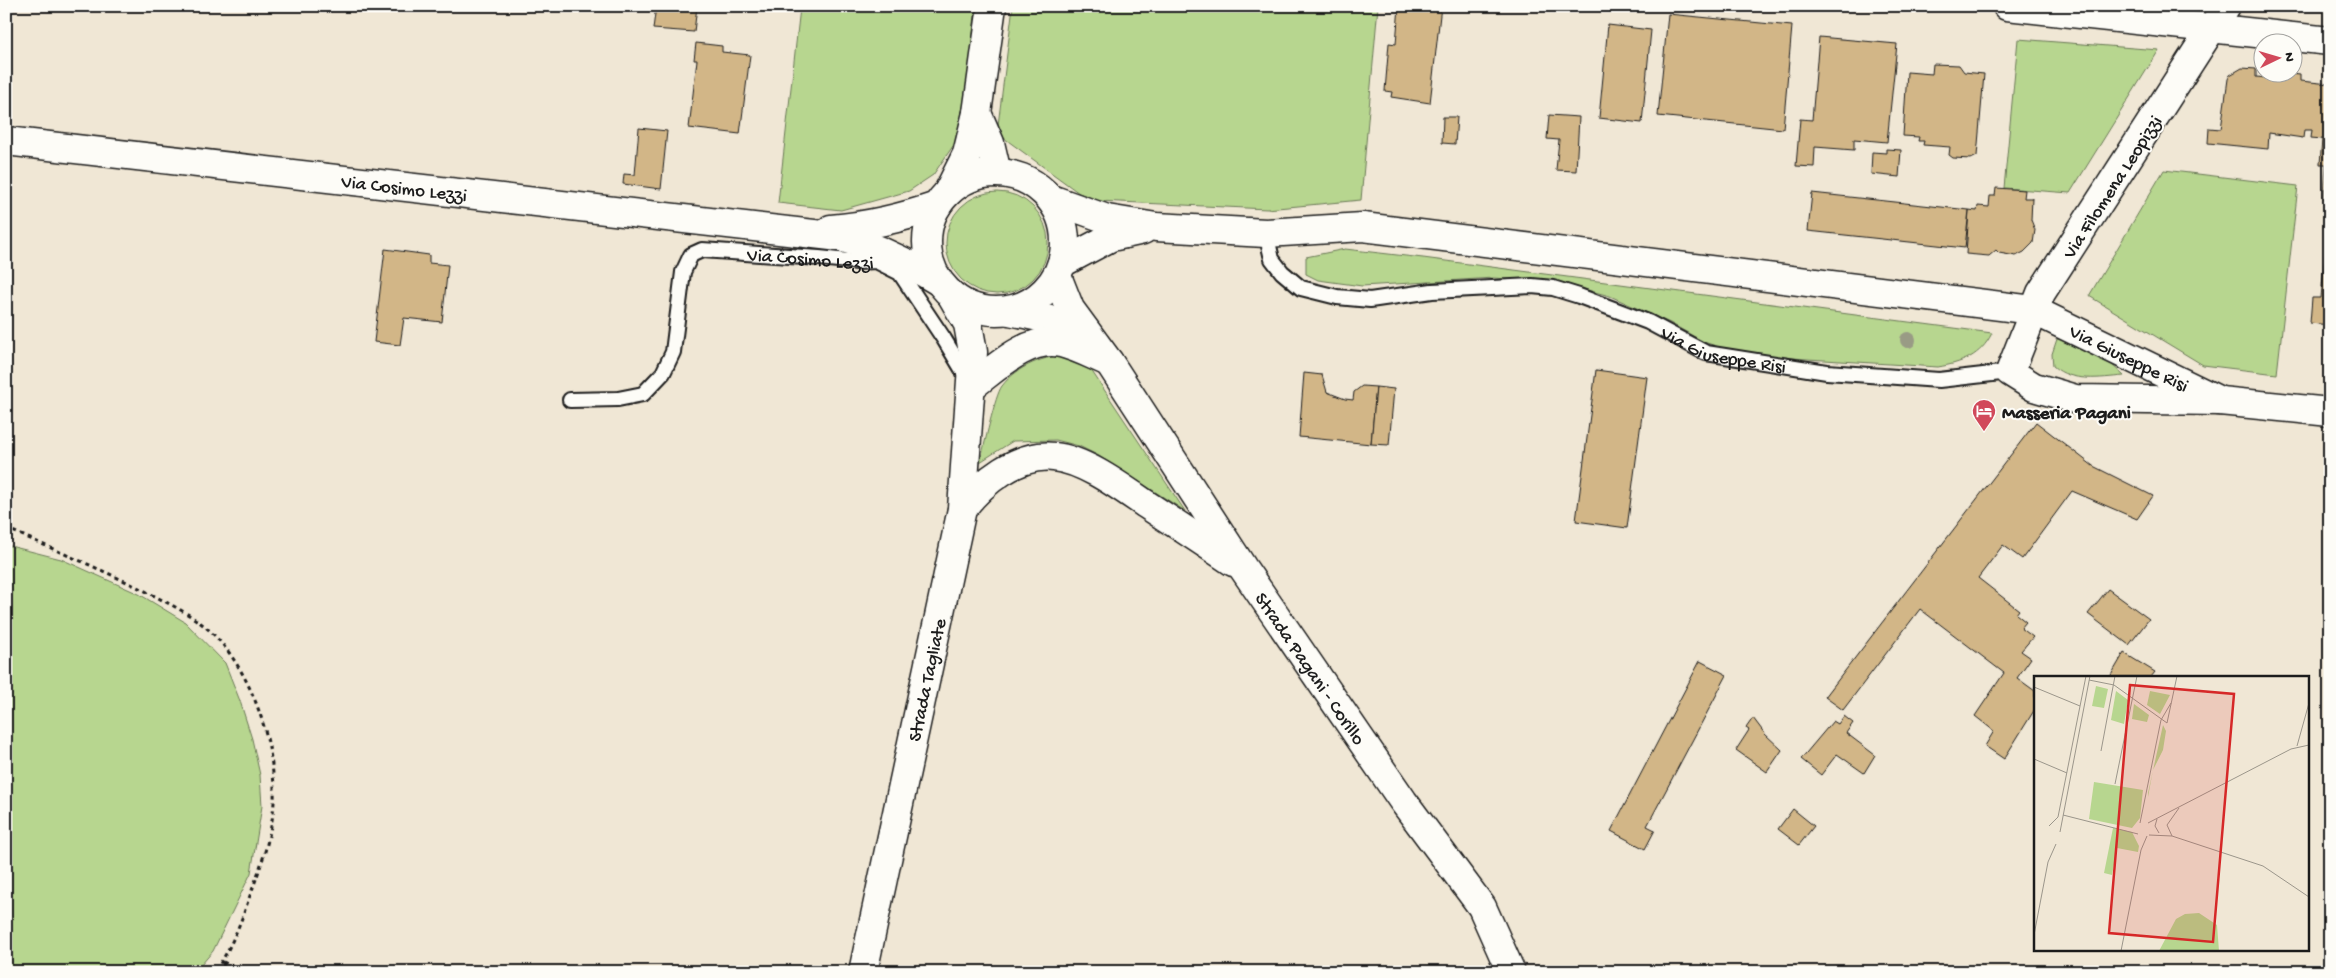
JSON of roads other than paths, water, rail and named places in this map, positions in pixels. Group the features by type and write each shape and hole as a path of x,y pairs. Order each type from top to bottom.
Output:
{"street":[{"path":"945,289 930,263 927,244 929,224 967,154 977,113 992,6"},
{"path":"2006,6 2212,30 2330,41"},
{"name":"Via Filomena Leopizzi","path":"2010,372 2033,310 2045,287 2226,6"},
{"path":"977,113 990,143 997,172"},
{"name":"Via Cosimo Lezzi","path":"6,141 802,231 840,237 876,248 911,264 945,289"},
{"name":"Strada Pagani - Corillo","path":"942,199 971,178 997,172 1018,176 1036,185 1051,199 1062,219 1066,241 1060,270 1045,292 1028,304 1009,311"},
{"name":"Via Cosimo Lezzi","path":"802,231 858,227 898,219 942,199"},
{"name":"Via Giuseppe Risi","path":"1051,199 1107,219 1156,227 1266,233 1363,227 2033,310 2220,401"},
{"name":"Via Giuseppe Risi","path":"1060,270 1111,237 1156,227"},
{"name":"Strada Pagani - Corillo","path":"1060,270 1070,309 1109,362 1243,568 1403,801 1482,907 1511,972"},
{"name":"Strada Pagani - Corillo","path":"945,289 969,307 989,312 1009,311 1039,316 1065,325 1109,362"},
{"name":"Strada Tagliate","path":"863,972 962,509 973,352 968,324 945,289"},
{"path":"972,386 1007,359 1035,345 1060,343 1109,362"},
{"name":"Via Giuseppe Risi","path":"2010,372 2034,387 2075,399 2220,401 2330,412"},
{"path":"962,509 974,492 1006,469 1026,460 1054,457 1094,470 1243,568"}],"lane":[{"name":"Via Giuseppe Risi","path":"1266,233 1272,259 1282,272 1301,288 1337,297 1370,300 1438,290 1532,286 1553,288 1648,322 1706,353 1827,372 1940,380 2010,372"},
{"name":"Via Cosimo Lezzi","path":"570,400 618,399 643,394 663,373 673,352 683,272 691,255 702,250 858,262 876,261 900,273 944,339 972,386"}],"place":[{"name":"Masseria Pagani","path":"1984,432"}]}
